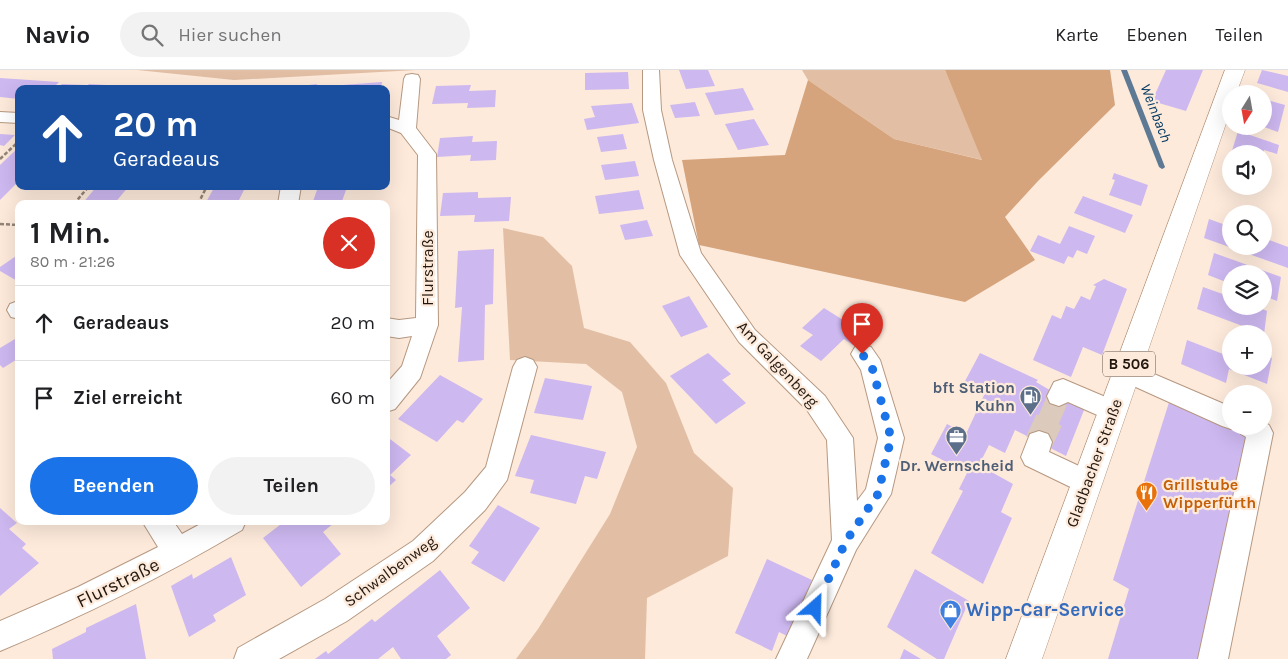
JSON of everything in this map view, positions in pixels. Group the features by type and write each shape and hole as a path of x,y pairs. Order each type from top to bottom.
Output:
{"main road":[{"name":"Gladbacher Straße","path":"1030,657 1112,411 1235,70"}],"street":[{"name":"Am Galgenberg","path":"651,70 652,110 661,152 691,255 747,336 816,403 840,438 846,541 791,659"},
{"path":"406,129 412,79"},
{"path":"0,117 15,118"},
{"name":"Flurstraße","path":"390,123 406,129 427,154 427,325 412,370 390,397"},
{"path":"390,328 399,329 427,325"},
{"path":"846,541 878,494 891,438 872,367 862,354"},
{"name":"Schwalbenweg","path":"250,659 336,610 424,551 475,501 498,472 525,367"},
{"path":"1126,372 1222,414"},
{"path":"1059,396 1062,389 1112,411"},
{"path":"1213,659 1260,435"},
{"path":"1039,442 1034,457 1087,483"},
{"path":"159,525 180,553"},
{"name":"Flurstraße","path":"0,636 84,601 180,553 226,525"}],"path":[{"path":"0,159 15,145"},
{"path":"77,200 86,190"},
{"path":"0,224 15,225"}],"shaded area":[{"path":"137,70 416,70 234,80"},
{"path":"802,70 945,70 983,160 894,139 808,80"},
{"path":"945,70 1110,70 1115,105 1038,181 1005,217 1035,260 965,302 699,245 682,160 785,155 808,80 894,139 982,160"},
{"path":"503,228 543,237 572,266 584,328 630,342 666,383 694,453 733,488 728,556 647,598 645,659 516,659 538,629 610,514 637,447 622,392 586,364 510,360"}],"building":[{"path":"679,70 708,70 715,86 686,89"},
{"path":"1166,70 1203,70 1186,111 1152,101"},
{"path":"1262,70 1288,76 1288,92 1272,87 1272,85 1257,83"},
{"path":"628,72 629,89 585,90 585,73"},
{"path":"0,78 59,82 56,85 15,85 15,99 0,97"},
{"path":"382,82 382,85 342,85"},
{"path":"471,85 469,91 496,90 495,107 467,108 468,103 432,104 436,86"},
{"path":"743,88 754,110 715,115 705,93"},
{"path":"1272,101 1285,105 1278,132 1272,130"},
{"path":"695,102 700,116 675,118 670,105"},
{"path":"632,103 639,123 587,130 584,119 595,117 591,106"},
{"path":"754,119 769,145 738,150 725,124"},
{"path":"0,134 15,135 4,146 0,145"},
{"path":"623,134 627,149 601,152 597,137"},
{"path":"1237,135 1250,135 1279,145 1277,154 1272,152 1272,145 1234,145"},
{"path":"473,136 472,142 497,141 496,160 470,161 471,155 437,157 440,138"},
{"path":"15,151 15,185 0,200 0,165"},
{"path":"635,161 639,176 605,180 601,165"},
{"path":"1114,173 1148,185 1141,206 1109,195 1115,180 1112,179"},
{"path":"94,190 126,190 117,200 85,200"},
{"path":"213,190 244,190 239,200 207,200"},
{"path":"317,190 346,190 342,200 313,200"},
{"path":"639,190 644,209 599,214 595,196"},
{"path":"478,192 478,198 511,197 509,221 474,222 475,215 440,216 443,193"},
{"path":"1083,196 1133,215 1125,233 1074,213"},
{"path":"1209,219 1222,224 1222,244 1204,238"},
{"path":"647,220 653,236 625,240 620,225"},
{"path":"1069,226 1095,236 1087,254 1077,250 1073,258 1068,256 1064,264 1030,251 1038,235 1060,244"},
{"path":"1272,241 1288,247 1288,268 1252,255 1272,255"},
{"path":"494,249 493,304 485,305 484,360 458,362 462,307 455,308 458,251"},
{"path":"1214,253 1248,265 1222,265 1222,280 1208,275"},
{"path":"15,257 15,280 0,271 0,267"},
{"path":"1272,274 1281,277 1277,301 1272,299"},
{"path":"1104,279 1127,289 1102,355 1083,347 1071,377 1033,360 1052,315 1061,319 1066,306 1074,309 1081,296 1090,300 1096,286 1093,285"},
{"path":"1203,287 1222,294 1222,315 1266,315 1265,325 1240,325 1197,309"},
{"path":"689,296 708,327 681,337 662,306"},
{"path":"824,308 843,320 848,317 869,330 853,345 844,339 821,361 800,346 813,335 802,328"},
{"path":"15,339 15,360 3,368 0,365 0,348"},
{"path":"1187,340 1222,354 1222,375 1228,375 1226,383 1181,364"},
{"path":"708,353 731,374 722,380 746,403 716,424 670,376"},
{"path":"980,353 1038,380 1036,382 1084,410 1066,456 1015,430 1005,453 989,445 979,465 1013,484 1001,512 1012,518 983,584 931,553 963,491 959,489 967,473 931,454 947,424 966,434 985,393 964,383"},
{"path":"440,375 483,399 463,423 457,420 437,442 398,419"},
{"path":"1244,375 1269,375 1267,384"},
{"path":"545,378 592,386 583,420 534,413"},
{"path":"1171,396 1222,419 1222,435 1248,435 1201,659 1108,659 1129,589 1113,580"},
{"path":"531,435 606,452 597,479 585,476 576,504 530,493 534,480 515,476"},
{"path":"390,439 411,455 390,475"},
{"path":"390,475 396,480 390,485"},
{"path":"498,505 540,528 504,582 471,563 479,552 469,546"},
{"path":"0,508 15,521 15,524 9,529 26,544 22,548 39,563 0,596"},
{"path":"280,525 332,525 323,532 341,554 301,587 263,538"},
{"path":"231,557 246,595 213,615 216,621 189,637 171,586 192,574 193,579"},
{"path":"767,559 812,580 791,638 779,632 772,651 735,633"},
{"path":"915,569 969,601 944,659 937,659 887,627"},
{"path":"440,570 470,608 437,636 451,655 446,659 401,659 393,647 378,659 315,659 326,651 328,654 372,619 375,622"},
{"path":"136,604 146,659 53,659 52,649 86,632 86,628"},
{"path":"904,649 921,659 900,659"}],"waterway":[{"name":"Weinbach","path":"1124,70 1162,167"}],"tunnel":[{"path":"1048,421 1059,396"},
{"path":"1039,442 1049,420"}],"place":[{"name":"bft Station Kuhn","path":"1031,415"},
{"name":"Dr. Wernscheid","path":"957,455"},
{"name":"Grillstube Wipperfürth","path":"1147,512"},
{"name":"Wipp-Car-Service","path":"950,629"}],"route":[{"path":"815,608 846,541 878,494 891,438 872,367 862,354"}]}
